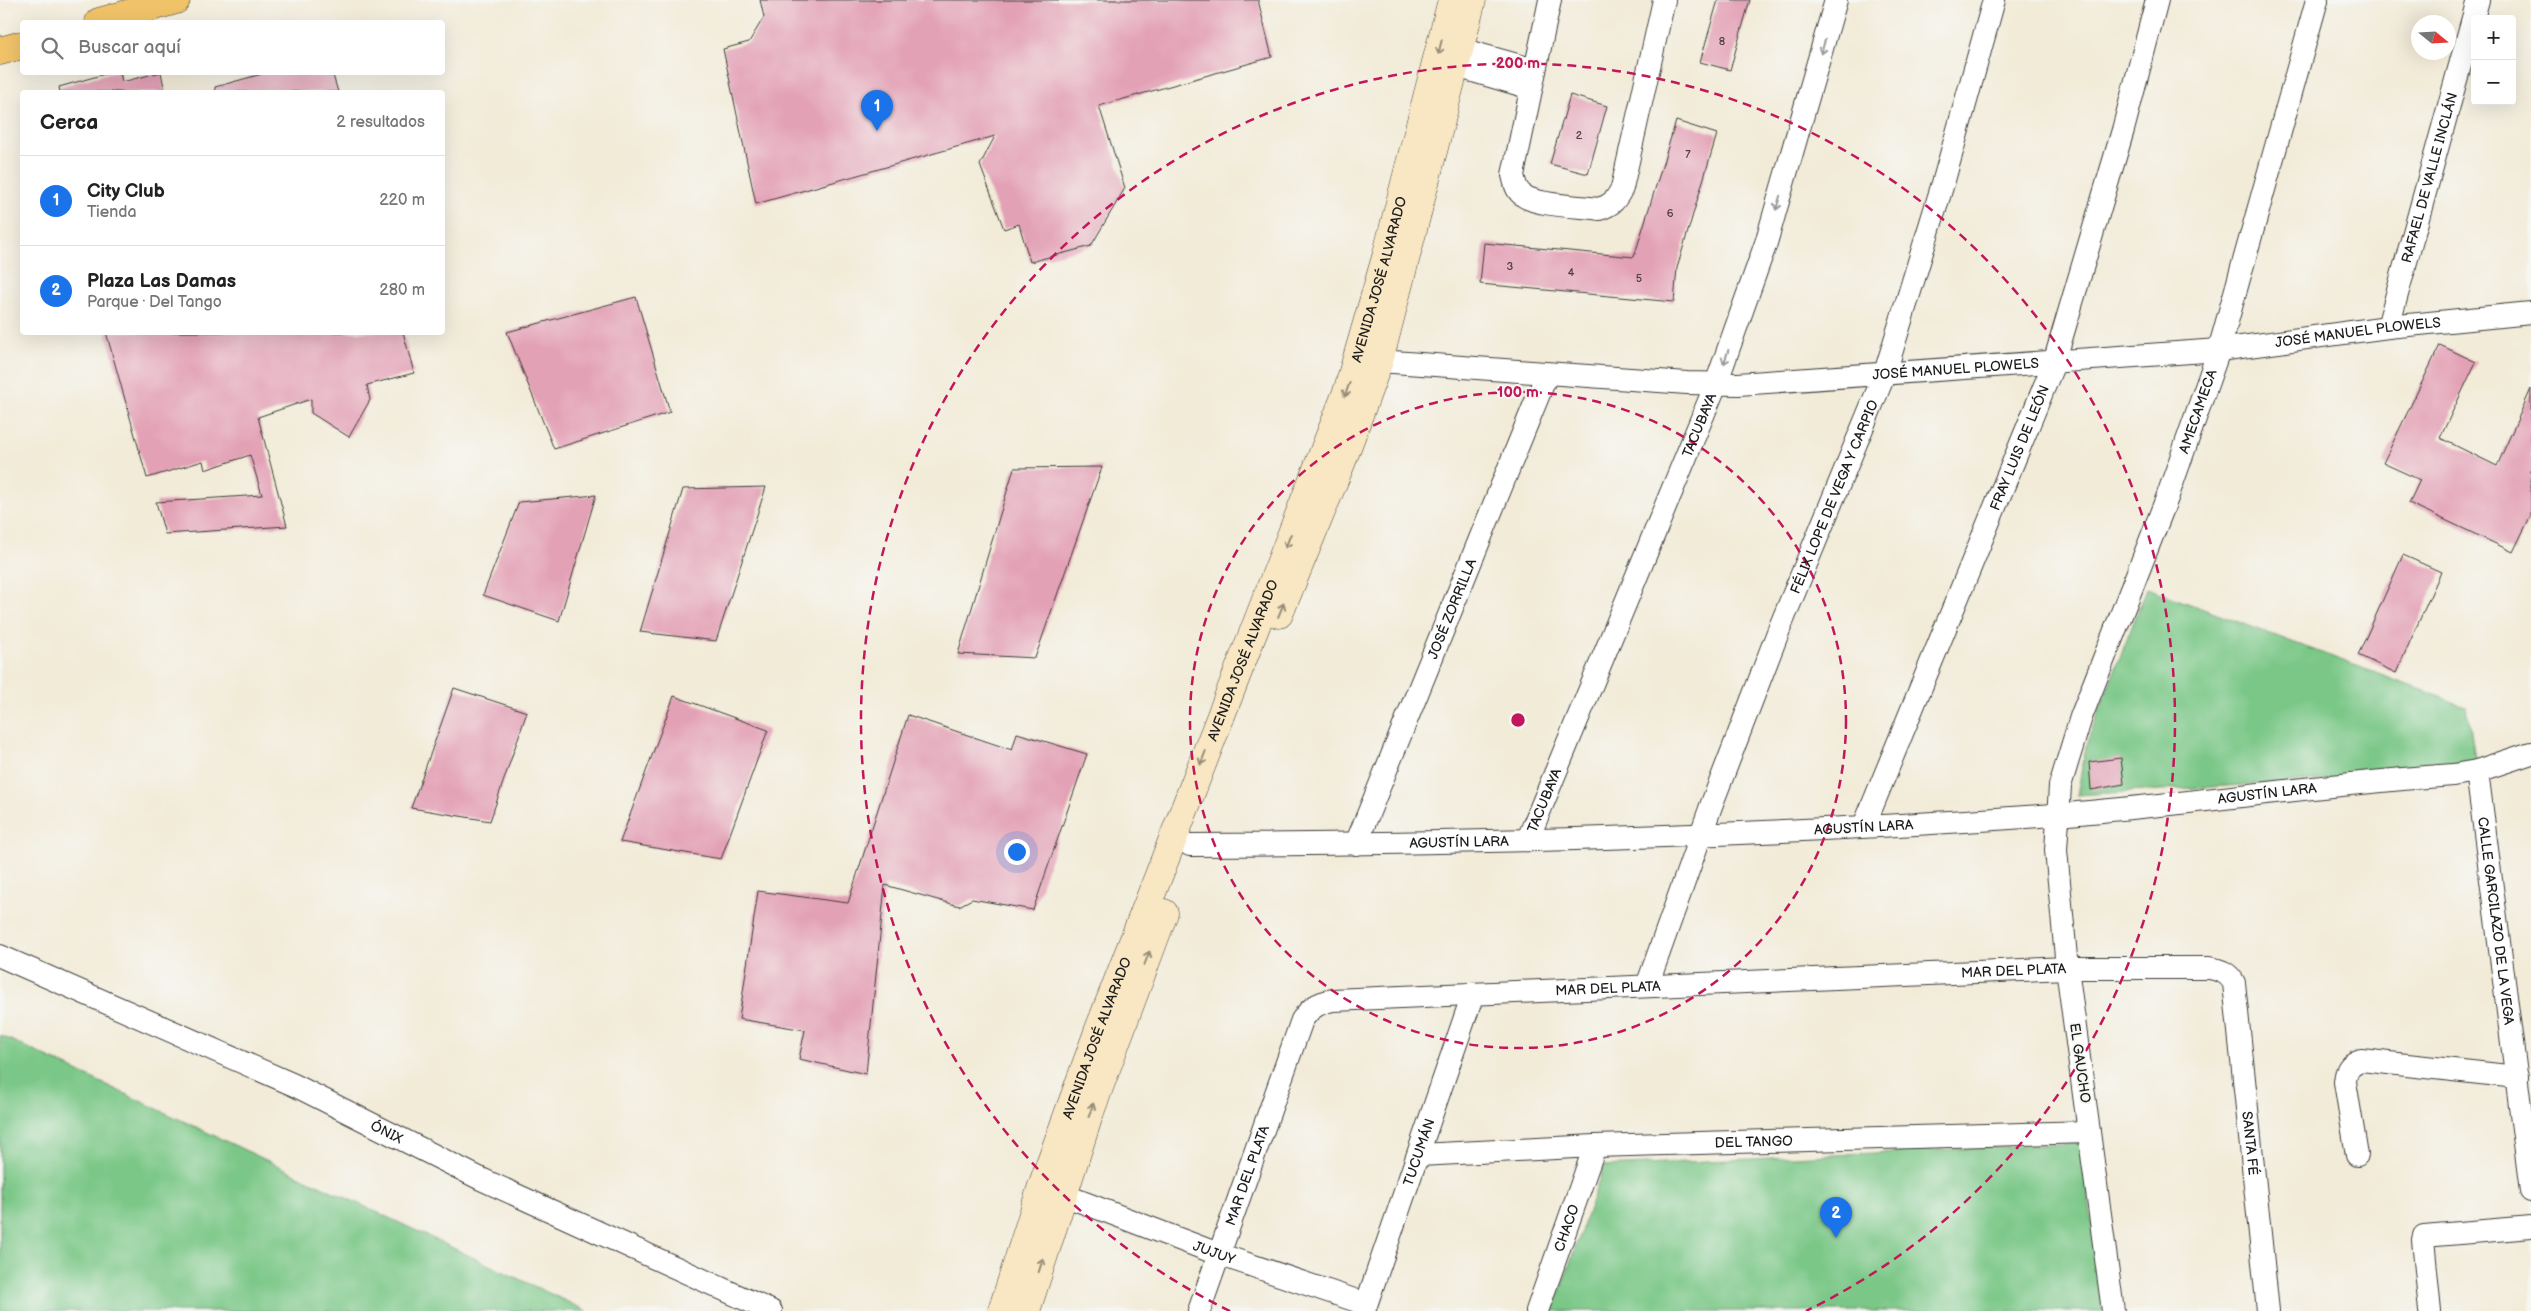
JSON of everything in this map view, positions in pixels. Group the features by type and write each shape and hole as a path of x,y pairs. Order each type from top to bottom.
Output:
{"main road":[{"path":"106,20 176,0"},
{"path":"0,51 20,46"}],"street":[{"name":"AVENIDA JOSÉ ALVARADO","path":"1002,1311 1053,1191 1090,1112 1181,842 1348,389 1386,258 1452,0"},
{"name":"AVENIDA JOSÉ ALVARADO","path":"1181,842 1238,715 1342,461 1379,361 1472,0"},
{"path":"1550,0 1514,175 1515,186 1522,195 1533,200 1599,209 1609,206 1617,198 1622,188 1664,0"},
{"name":"TACUBAYA","path":"1528,839 1716,384 1766,243 1836,0"},
{"name":"FÉLIX LOPE DE VEGA Y CARPIO","path":"1646,986 1700,836 1784,618 1885,372 1944,180 1994,0"},
{"name":"FRAY LUIS DE LEÓN","path":"1864,826 2054,363 2123,130 2157,0"},
{"name":"AMECAMECA","path":"2057,815 2060,786 2068,756 2176,472 2220,350 2317,0"},
{"name":"RAFAEL DE VALLE INCLÁN","path":"2388,327 2478,0"},
{"path":"1458,57 1533,79"},
{"name":"JOSÉ MANUEL PLOWELS","path":"1379,361 1547,374 1716,384 2054,363 2220,350 2388,327 2531,313"},
{"name":"JOSÉ ZORRILLA","path":"1356,844 1547,374"},
{"name":"AGUSTÍN LARA","path":"1181,842 1356,844 1700,836 2057,815 2477,771 2531,753"},
{"name":"CALLE GARCILAZO DE LA VEGA","path":"2477,771 2531,1191"},
{"name":"EL GAUCHO","path":"2057,815 2056,850 2067,968 2113,1311"},
{"name":"ÓNIX","path":"0,956 294,1085 479,1178 771,1311"},
{"name":"MAR DEL PLATA","path":"1200,1311 1218,1254 1302,1020 1309,1009 1319,1003 1333,1000 2067,968 2209,968 2220,970 2230,975"},
{"name":"SANTA FÉ","path":"2230,975 2235,992 2268,1311"},
{"name":"TUCUMÁN","path":"1365,1308 1473,994"},
{"path":"2357,1155 2345,1082 2346,1071 2353,1063 2361,1060 2517,1077"},
{"name":"DEL TANGO","path":"1419,1155 1595,1146 2089,1132"},
{"name":"CHACO","path":"1538,1311 1595,1146"},
{"name":"AVENIDA JOSÉ ALVARADO","path":"1026,1311 1053,1191"},
{"name":"JUJUY","path":"1053,1191 1365,1308"},
{"path":"2430,1311 2422,1240 2424,1236 2531,1227"}],"green space":[{"path":"2147,588 2467,707 2477,771 2077,795 2087,742"},
{"path":"0,1035 587,1311 0,1311"},
{"path":"2082,1143 2103,1311 1553,1311 1604,1166"}],"building":[{"path":"760,0 1258,0 1272,57 1099,106 1125,188 1091,246 1030,262 1019,224 1004,229 980,165 995,136 756,204 723,49 749,42 764,17"},
{"path":"1718,0 1750,0 1730,70 1700,62"},
{"path":"101,75 121,75 122,82 149,75 162,75 165,90 60,90 59,87"},
{"path":"258,75 333,75 337,90 216,90 215,87"},
{"path":"1570,95 1607,106 1588,174 1550,164"},
{"path":"1676,121 1717,134 1677,268 1674,302 1480,284 1484,243 1634,257"},
{"path":"636,297 670,412 554,449 507,332"},
{"path":"107,335 404,335 414,373 367,385 370,400 349,437 311,413 311,399 258,417 287,526 165,534 156,502 262,495 250,455 205,470 203,461 147,478"},
{"path":"2440,345 2476,362 2440,438 2497,466 2531,389 2531,515 2513,552 2409,503 2420,480 2383,463"},
{"path":"1102,467 1035,658 958,654 1014,468"},
{"path":"766,487 716,641 640,632 683,489"},
{"path":"596,495 559,621 483,595 519,502"},
{"path":"2403,555 2441,572 2396,673 2358,655"},
{"path":"454,688 527,712 490,821 411,808"},
{"path":"674,696 768,730 721,859 620,842"},
{"path":"908,715 1012,750 1017,733 1087,754 1033,910 972,899 959,906 885,885 866,1074 799,1059 805,1030 739,1019 758,891 848,903"},
{"path":"2121,758 2124,784 2091,790 2089,762"}],"place":[{"name":"City Club","path":"877,131"},
{"name":"Plaza Las Damas","path":"1836,1238"}]}
